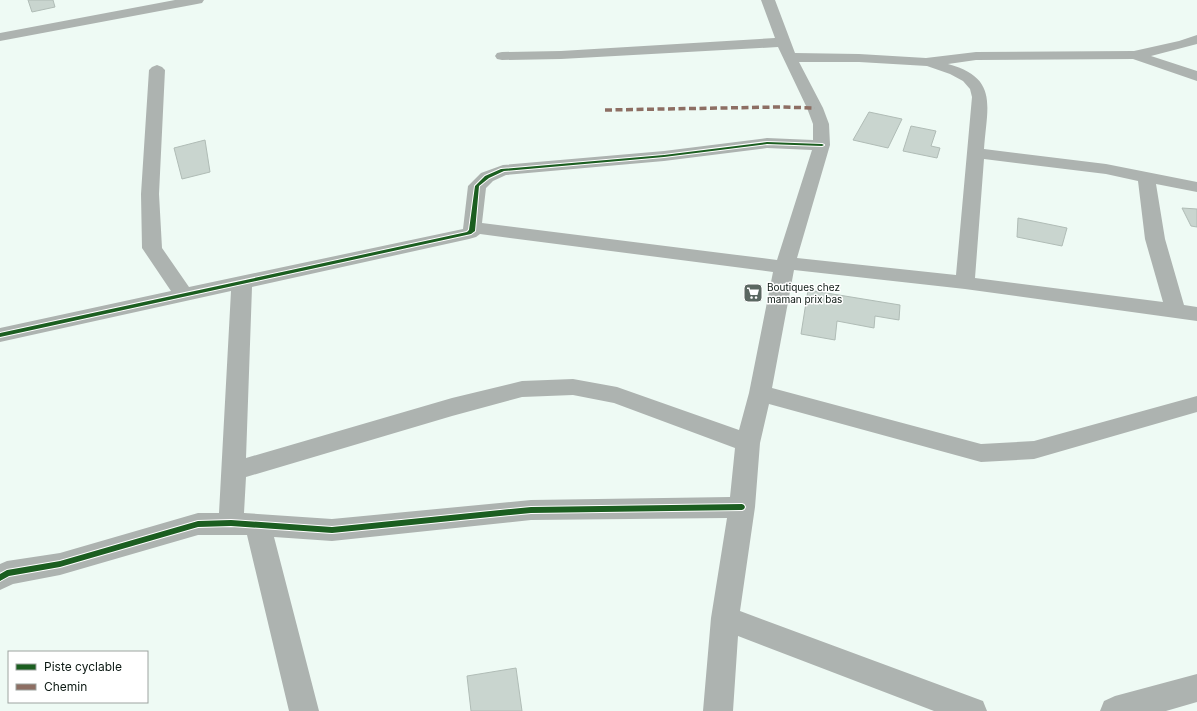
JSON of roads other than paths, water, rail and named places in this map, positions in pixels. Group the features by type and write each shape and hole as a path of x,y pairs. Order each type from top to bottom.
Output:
{"street":[{"path":"0,37 197,0"},
{"path":"718,711 725,618 742,507 748,443 760,393 785,265 822,145 821,124 815,108 786,49 768,0"},
{"path":"502,56 786,49 859,58 926,62 976,56 1134,55 1183,44 1197,39"},
{"path":"1134,55 1197,76"},
{"path":"926,62 972,79 978,86 980,97 965,283"},
{"path":"157,70 150,194 152,248 184,295"},
{"path":"0,335 462,235 472,231 477,186 488,177 503,170 664,156 767,143 822,145"},
{"path":"975,152 1106,169 1197,188"},
{"path":"1146,177 1156,239 1175,310"},
{"path":"472,227 785,265 965,283 1197,314"},
{"path":"231,523 242,282"},
{"path":"234,471 452,407 522,389 573,387 616,395 748,443"},
{"path":"760,393 981,453 1034,450 1197,404"},
{"path":"0,578 7,574 60,564 198,524 231,523 332,530 531,510 742,507"},
{"path":"258,525 304,711"},
{"path":"725,618 972,711"},
{"path":"1115,711 1197,688"}],"place":[{"name":"Boutiques chez maman prix bas","path":"753,293"}]}
